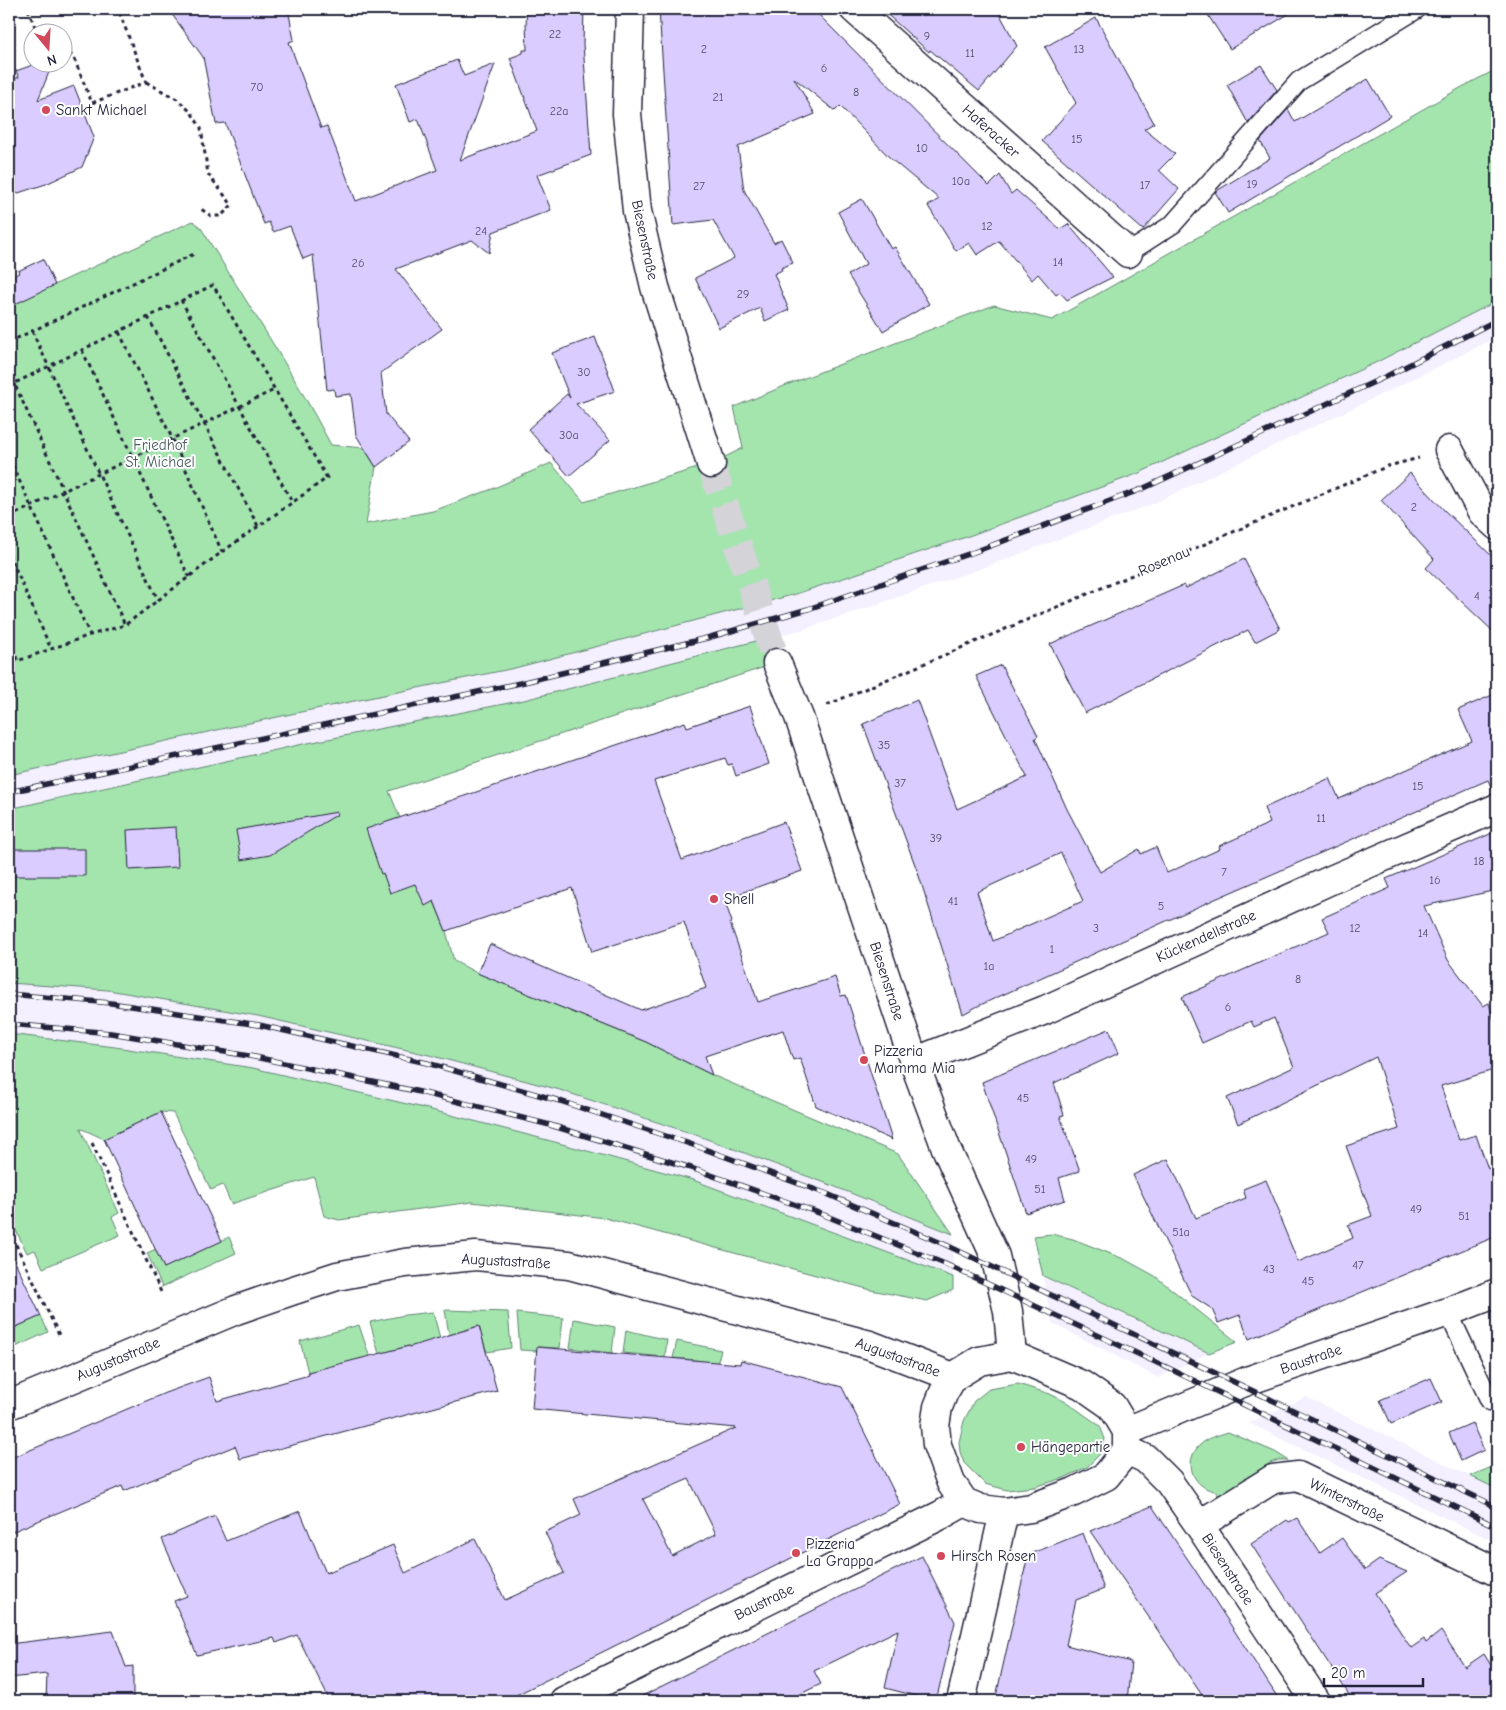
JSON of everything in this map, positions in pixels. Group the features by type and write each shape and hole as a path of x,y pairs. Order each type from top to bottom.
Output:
{"street":[{"name":"Biesenstraße","path":"630,9 627,114 637,211 655,287 711,464"},
{"name":"Haferacker","path":"854,9 1128,253"},
{"path":"1449,450 1482,512 1497,526"},
{"name":"Biesenstraße","path":"777,663 799,717 914,1062 946,1148 995,1256 1008,1311 1012,1355"},
{"name":"Kückendellstraße","path":"914,1062 1045,1010 1333,879 1497,808"},
{"name":"Augustastraße","path":"9,1405 236,1310 337,1276 404,1263 476,1256 569,1265 870,1344 953,1377"},
{"name":"Baustraße","path":"564,1701 932,1520 964,1502 981,1509 1004,1512 1031,1508 1074,1492 1106,1476 1127,1440 1247,1381 1448,1312 1497,1293"},
{"path":"964,1502 951,1483 937,1445 935,1426 938,1407 953,1377 979,1361 1012,1355 1082,1385 1112,1406 1127,1440"},
{"name":"Biesenstraße","path":"1127,1440 1158,1471 1199,1525 1316,1701"},
{"name":"Winterstraße","path":"1199,1525 1273,1479 1298,1476 1497,1572"},
{"path":"961,1701 1004,1512"}],"lane":[{"path":"1128,253 1173,224 1299,81 1417,9"},
{"path":"1448,1312 1490,1401"}],"path":[{"path":"28,9 33,22"},
{"path":"118,9 146,82 176,99 191,112 201,128 208,174 232,205 221,216 211,216 201,210"},
{"path":"72,55 92,103 146,82"},
{"path":"9,342 196,253"},
{"path":"9,386 213,285 327,478 259,528 222,552 125,625 90,635 9,664"},
{"path":"181,300 292,502"},
{"path":"148,317 259,528"},
{"path":"32,331 158,600"},
{"path":"118,332 172,438 222,552"},
{"path":"82,350 189,577"},
{"path":"9,372 125,625"},
{"path":"9,517 274,390"},
{"name":"Rosenau","path":"799,717 1388,466 1449,450"},
{"path":"9,458 90,635"},
{"path":"9,554 51,649"},
{"path":"9,642 18,662"},
{"path":"92,1142 161,1292"},
{"path":"9,1230 59,1336"}],"shaded area":[{"path":"1497,301 1497,337 1150,505 983,568 808,628 524,700 303,744 9,809 9,775 515,668 796,594 966,537 1137,474 1377,362"},
{"path":"9,983 108,990 258,1016 429,1055 560,1090 696,1135 828,1184 953,1234 953,1277 693,1180 424,1108 253,1068 115,1047 9,1034"},
{"path":"1043,1277 1209,1353 1158,1378 1052,1323"},
{"path":"1306,1397 1497,1489 1497,1543 1249,1423"}],"green space":[{"name":"Friedhof St. Michael","path":"1497,69 1497,301 1377,362 1137,474 966,537 796,594 515,668 9,775 9,307 30,296 193,221 201,228 268,335 331,445 364,448 376,467 366,524 433,511 492,489 551,463 584,502 711,464 743,448 734,407 789,384 994,305 1052,320 1462,87"},
{"path":"768,638 777,663 389,791 446,931 454,961 477,973 646,1042 712,1075 898,1154 953,1234 828,1184 696,1135 560,1090 429,1055 258,1016 108,990 9,983 9,809 303,744 524,700"},
{"path":"9,1034 115,1047 253,1068 424,1108 551,1141 693,1180 953,1277 953,1290 927,1301 871,1290 605,1218 472,1202 339,1220 324,1216 314,1177 231,1204 223,1185 211,1190 173,1113 161,1112 104,1139 80,1128 119,1213 112,1217 120,1235 43,1268 35,1250 27,1253 9,1216"},
{"path":"1051,1234 1073,1239 1124,1259 1155,1276 1237,1342 1209,1353 1043,1276 1034,1236"},
{"path":"229,1237 236,1253 162,1287 147,1253 156,1249 164,1268"},
{"path":"445,1310 508,1312 511,1348 487,1352 478,1326 449,1335"},
{"path":"433,1312 441,1342 410,1350 408,1346 379,1354 370,1322"},
{"path":"517,1313 563,1318 560,1348 537,1347 537,1351 520,1350"},
{"path":"41,1316 48,1332 9,1350 9,1330"},
{"path":"574,1319 615,1327 612,1353 570,1348"},
{"path":"359,1325 371,1361 308,1372 300,1341"},
{"path":"626,1330 667,1340 665,1357 623,1353"},
{"path":"677,1341 721,1350 717,1364 673,1358"},
{"path":"1018,1384 1050,1394 1068,1403 1100,1426 1105,1439 1101,1453 1087,1467 1064,1478 1034,1487 1007,1490 985,1484 964,1463 959,1442 964,1421 974,1401 989,1389"},
{"path":"1228,1432 1275,1452 1288,1460 1270,1463 1219,1498 1216,1491 1208,1489 1196,1480 1191,1466 1195,1451 1200,1445 1213,1437"},
{"path":"1497,1465 1497,1489 1470,1476"}],"building":[{"path":"168,9 288,9 294,40 289,42 321,128 327,126 356,201 437,170 418,119 410,122 396,84 457,60 464,76 495,64 460,160 537,131 510,58 523,53 523,50 527,50 527,9 584,9 583,44 591,155 537,175 551,210 493,232 489,253 472,240 396,269 442,329 381,373 386,414 409,442 376,467 356,435 351,394 335,396 334,389 327,390 313,255 303,259 290,226 273,232 269,222 264,224 225,123 216,124 203,57"},
{"path":"659,9 813,9 989,186 1000,175 1011,194 1016,190 1060,229 1068,224 1113,277 1067,300 1060,292 1056,295 1038,274 1032,280 999,241 977,255 969,243 956,251 928,206 939,199 891,159 840,106 835,111 794,78 815,114 738,147 744,190 774,243 781,239 793,263 781,268 782,270 774,274 789,310 765,321 760,308 719,328 695,278 734,258 713,220 673,225"},
{"path":"881,9 997,9 1017,46 979,91 930,50 929,52"},
{"path":"1204,9 1297,9 1230,49"},
{"path":"1096,18 1154,123 1144,129 1175,154 1159,170 1179,189 1143,230 1042,141 1076,103 1045,47"},
{"path":"1261,65 1277,90 1248,123 1227,85"},
{"name":"Sankt Michael","path":"22,69 22,72 49,72 38,100 74,86 94,137 82,167 46,184 9,196 9,81 19,77 16,71"},
{"path":"1368,79 1390,116 1228,213 1215,192 1270,158 1260,141 1288,109 1295,122"},
{"path":"862,199 891,249 895,247 929,304 883,331 848,275 866,264 838,212"},
{"path":"43,259 55,285 9,307 9,278 19,273 18,271"},
{"path":"595,337 615,391 576,404 610,440 569,476 528,429 567,394 570,398 552,353"},
{"path":"1410,473 1444,510 1497,561 1497,635 1426,568 1434,559 1381,500"},
{"path":"1244,559 1280,629 1255,642 1248,630 1085,713 1050,644 1184,585 1186,588"},
{"path":"1001,665 1038,736 1035,738 1067,809 1100,872 1139,849 1141,854 1156,847 1167,873 1220,849 1219,846 1270,823 1264,808 1330,778 1339,799 1472,741 1458,710 1497,693 1497,793 1494,793 1488,780 1213,900 963,1014 918,873 863,724 917,700 957,809 1027,777 976,676","holes":["1061,853 1083,901 993,941 977,892"]},
{"path":"750,706 769,764 736,776 732,764 728,765 725,758 654,781 682,860 784,822 802,871 724,899 732,922 730,923 758,1002 835,977 841,996 846,995 892,1140 816,1106 800,1058 793,1060 783,1030 705,1056 712,1075 646,1042 477,973 490,944 641,1010 706,988 684,922 592,952 572,888 446,931 434,901 425,906 415,884 390,893 383,873 381,874 366,829 685,722 687,727"},
{"path":"337,812 338,814 270,855 241,860 236,830"},
{"path":"176,827 178,867 129,870 127,830"},
{"path":"1497,831 1497,890 1424,906 1448,960 1483,1006 1489,1003 1497,1030 1497,1069 1441,1086 1459,1140 1476,1135 1488,1169 1497,1165 1497,1236 1249,1339 1240,1315 1218,1323 1212,1309 1192,1296 1133,1175 1168,1159 1196,1218 1246,1198 1243,1189 1266,1180 1298,1262 1353,1238 1348,1225 1372,1216 1346,1146 1399,1129 1376,1057 1238,1124 1227,1098 1294,1067 1274,1018 1254,1027 1251,1021 1202,1043 1182,997 1329,932 1322,918 1390,888 1386,879"},
{"path":"13,849 85,849 85,876 13,876"},
{"path":"1109,1029 1119,1053 1054,1083 1064,1115 1060,1116 1080,1171 1059,1178 1065,1200 1026,1213 982,1082"},
{"path":"161,1112 222,1241 164,1268 104,1139"},
{"path":"9,1249 41,1316 9,1330"},
{"path":"479,1326 497,1391 240,1459 235,1446 124,1491 122,1486 9,1533 9,1459 165,1393 209,1377 217,1401 309,1375 308,1372 409,1347"},
{"path":"537,1347 740,1364 741,1360 842,1387 900,1504 504,1701 330,1701 297,1635 276,1643 274,1638 197,1655 174,1601 187,1596 162,1539 215,1516 226,1541 300,1511 326,1573 393,1545 405,1573 475,1539 505,1600 564,1573 545,1532 581,1515 574,1499 736,1428 532,1409","holes":["689,1479 716,1534 672,1556 643,1499"]},
{"path":"1431,1378 1442,1402 1391,1424 1380,1400"},
{"path":"1472,1423 1484,1450 1461,1461 1449,1433"},
{"path":"1152,1506 1280,1701 1206,1701 1090,1531"},
{"path":"1297,1518 1320,1553 1342,1538 1365,1570 1379,1560 1407,1572 1375,1593 1411,1648 1424,1639 1426,1643 1441,1631 1465,1667 1484,1654 1497,1675 1497,1701 1353,1701 1251,1544 1287,1520 1289,1522"},
{"path":"1083,1533 1104,1589 1076,1600 1066,1645 1131,1662 1127,1701 995,1701 1028,1555"},
{"path":"922,1556 955,1622 936,1701 885,1688 898,1630 814,1671 821,1684 786,1701 632,1701"},
{"path":"113,1631 126,1667 133,1666 133,1699 106,1701 90,1701 91,1698 46,1700 47,1674 9,1678 9,1644"}],"tunnel":[{"path":"711,464 777,663"}],"railway":[{"path":"9,792 520,683 707,638 808,609 974,552 1142,489 1387,376 1497,320"},
{"path":"9,994 111,1003 259,1025 427,1063 560,1101 696,1146 827,1194 946,1245 1497,1507"},
{"path":"9,1024 111,1033 255,1057 420,1092 550,1125 691,1168 819,1213 945,1264 1166,1367 1497,1527"}],"place":[{"name":"Sankt Michael","path":"46,110"},
{"name":"Shell","path":"714,899"},
{"name":"Pizzeria Mamma Mia","path":"864,1060"},
{"name":"Hängepartie","path":"1021,1447"},
{"name":"Pizzeria La Grappa","path":"796,1553"},
{"name":"Hirsch Rosen","path":"941,1556"}]}
